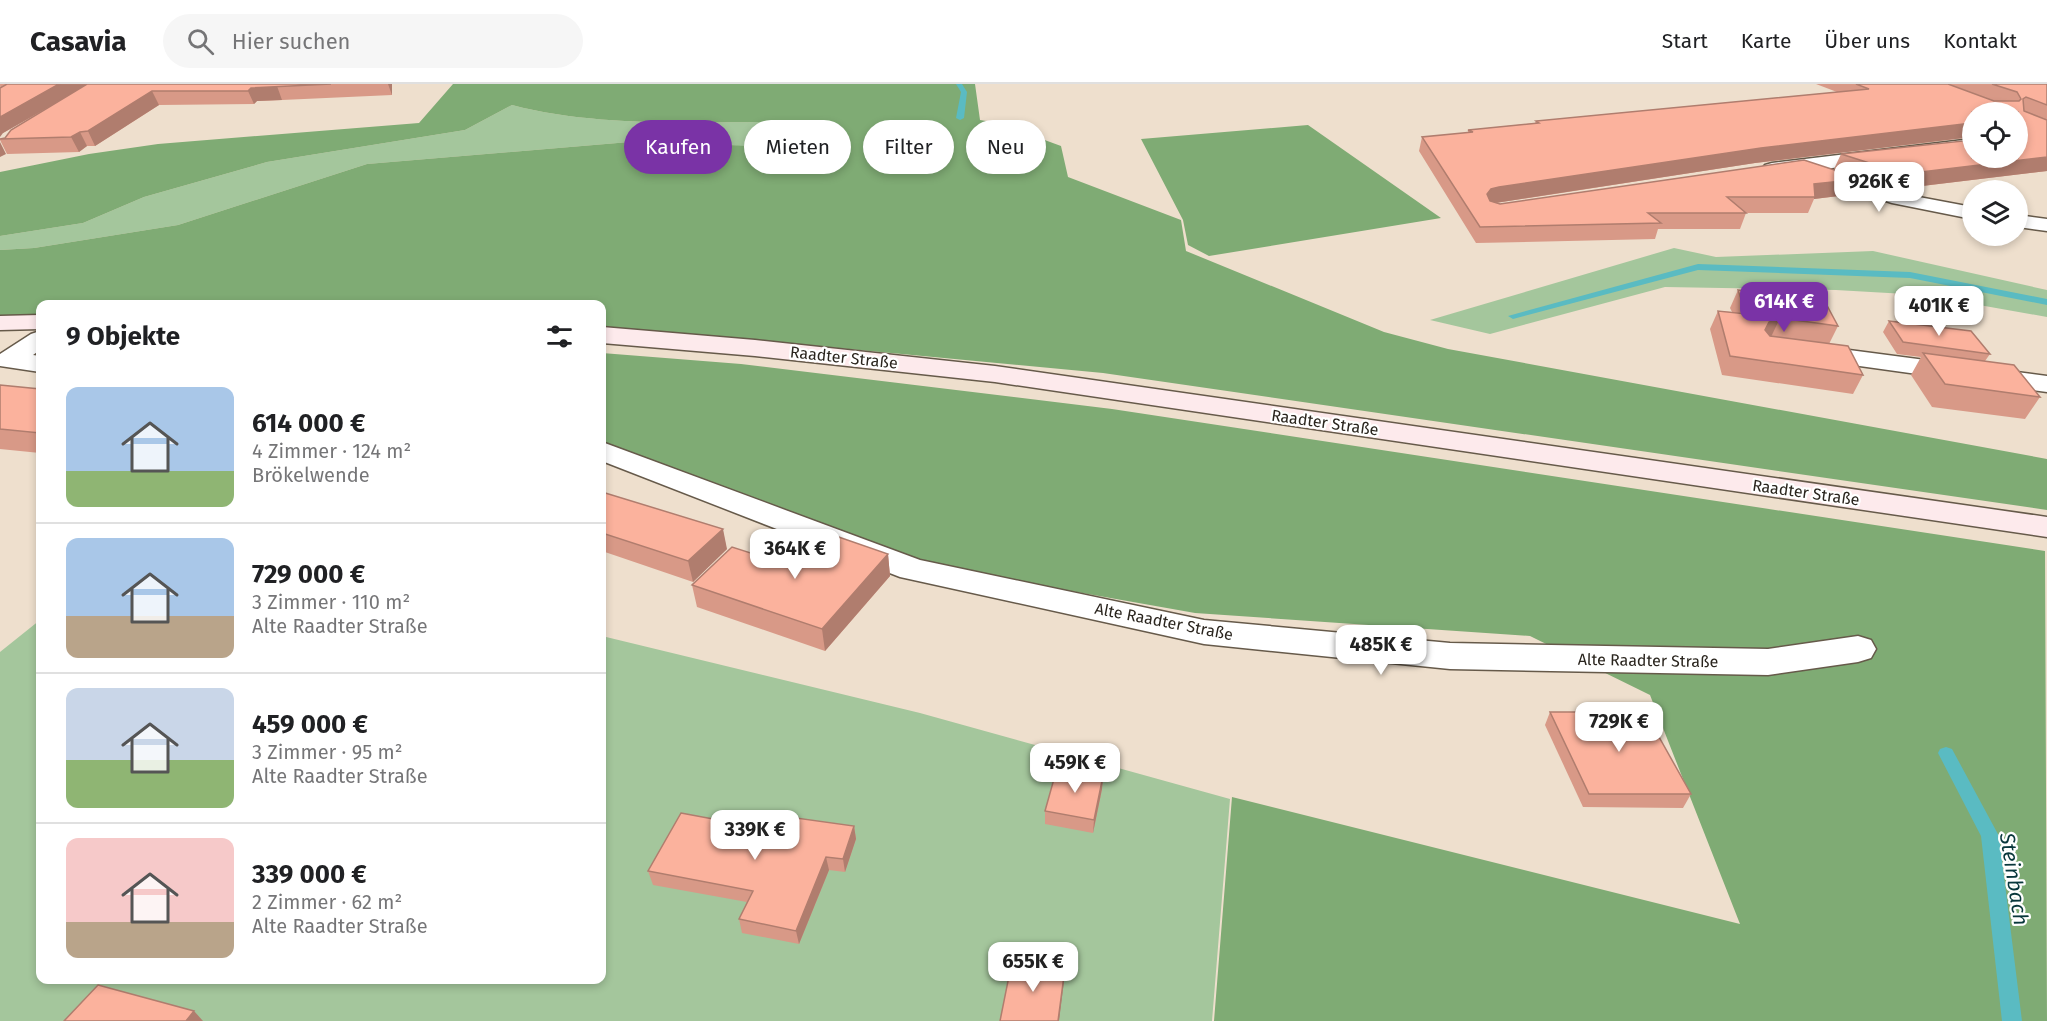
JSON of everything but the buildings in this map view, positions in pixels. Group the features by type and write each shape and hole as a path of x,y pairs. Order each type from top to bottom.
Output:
{"main road":[{"path":"0,323 36,322"},
{"name":"Raadter Straße","path":"606,335 755,348 995,374 2047,527"}],"street":[{"path":"1755,171 1962,146"},
{"path":"1800,165 1831,179 1899,199 1962,211"},
{"path":"2028,222 2047,225"},
{"path":"36,342 9,360 36,363"},
{"path":"1782,349 2047,384"},
{"name":"Alte Raadter Straße","path":"606,453 912,569 1204,632 1450,656 1768,662 1858,649"}],"green space":[{"path":"453,84 975,84 980,120 966,120 966,174 1046,174 1046,141 1061,146 1068,177 1181,220 1186,251 1384,332 1448,349 2047,459 2047,510 1103,373 764,341 606,331 606,300 36,300 36,317 0,318 0,250 34,248 178,225 367,164 624,142 624,174 732,174 732,145 744,146 744,174 851,174 851,120 744,120 744,123 732,123 732,120 620,121 547,113 512,105 465,130 267,162 144,197 83,223 0,236 0,172 89,154 158,144 419,123"},
{"path":"512,105 547,113 624,121 624,142 367,164 178,225 34,248 0,250 0,236 83,223 144,197 267,162 465,130"},
{"path":"732,123 744,123 744,146 732,146"},
{"path":"1308,125 1441,218 1209,256 1188,245 1183,220 1141,139"},
{"path":"1674,248 1716,257 1873,251 2047,290 2047,317 1923,295 1836,290 1665,287 1490,334 1430,320"},
{"path":"606,353 741,364 1112,409 2045,551 2047,1021 1214,1021 1232,797 1740,924 1650,695 1530,636 1195,613 914,563 606,448"},
{"path":"36,623 36,984 606,984 606,637 920,713 1230,799 1212,1021 0,1021 0,652"}],"waterway":[{"name":"Steinbach","path":"959,84 964,92 960,118"},
{"path":"1513,316 1698,267 1910,275 2047,302"},
{"name":"Steinbach","path":"1946,753 1990,836 2012,1021"}]}
